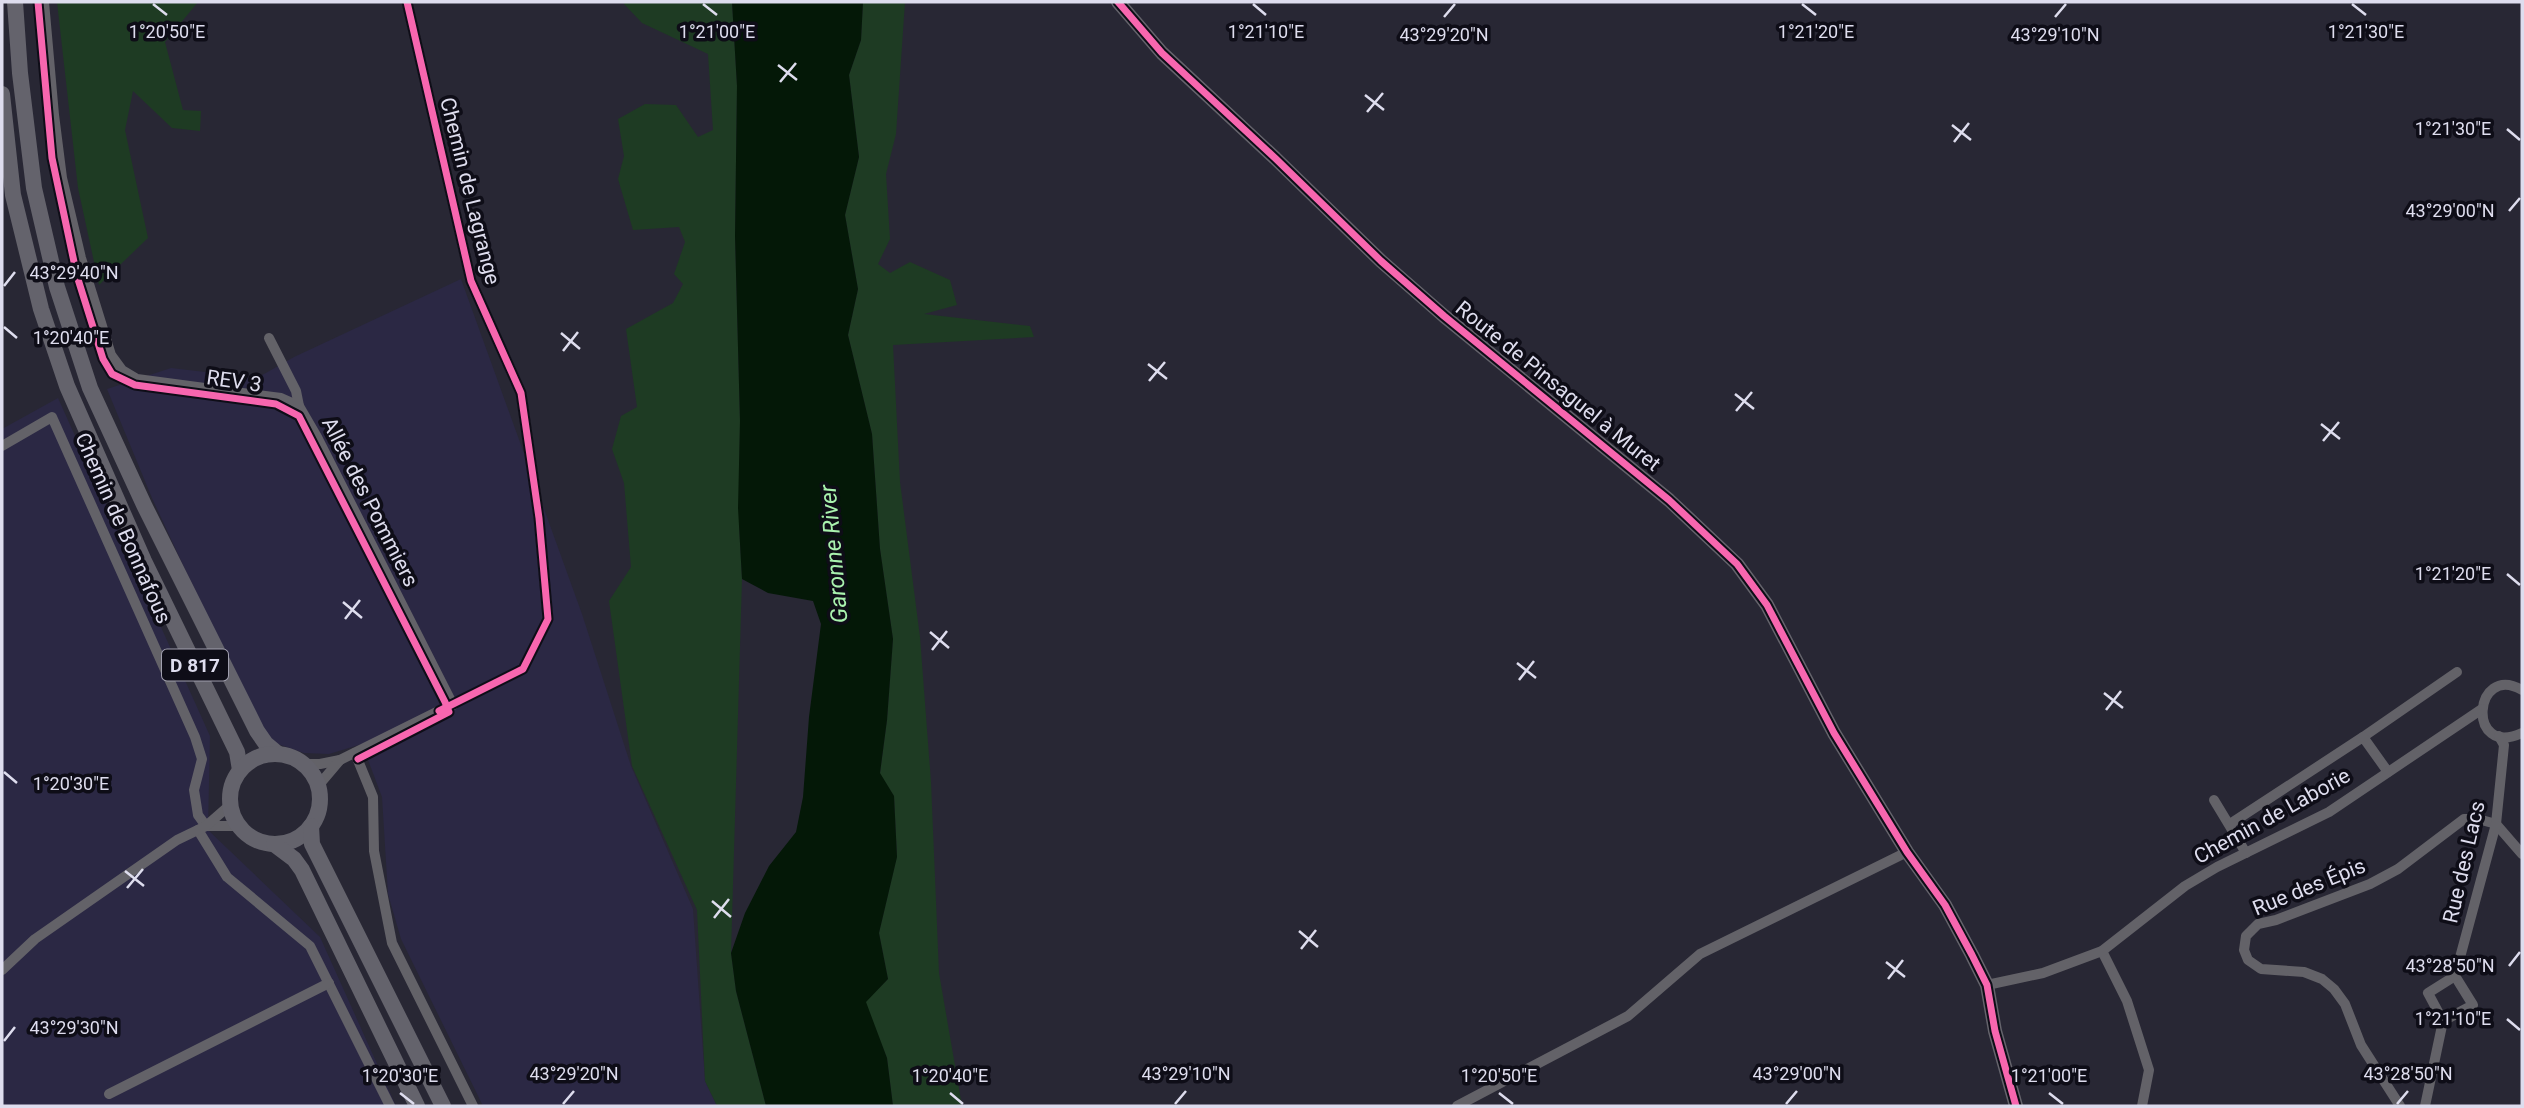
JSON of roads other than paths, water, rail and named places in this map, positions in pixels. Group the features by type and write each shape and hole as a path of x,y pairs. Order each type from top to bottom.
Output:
{"main road":[{"name":"D 817","path":"15,2 20,73 34,188 57,287 90,388 145,507 257,731 266,744 278,754"},
{"name":"D 817","path":"2,94 13,195 41,309 67,387 144,561 237,752 240,770"},
{"path":"278,754 304,764 318,786 320,799 318,813 311,826 301,836 274,844 261,842 248,835 238,825 230,805 232,785 240,770 257,758 278,754"},
{"path":"311,826 312,845 443,1106"},
{"path":"274,844 295,859 302,870 417,1106"}],"street":[{"name":"Allée des Pommiers","path":"44,2 62,178 80,258 111,355 121,370 137,379 281,398 299,407 311,425 453,705"},
{"name":"Chemin de Lagrange","path":"407,2 471,281 521,393 548,619 523,669 453,705"},
{"name":"Route de Pinsaguel à Muret","path":"1118,2 1162,53 1381,261 1669,500 1737,564 1767,605 1834,733 1907,852 1945,905 1987,985 1995,1031 2016,1106"},
{"path":"269,338 296,391 299,407"},
{"name":"Chemin de Bonnafous","path":"2,446 52,417 195,737 202,759 194,790 202,828"},
{"path":"2230,824 2457,672"},
{"name":"Chemin de Laborie","path":"1987,985 2043,972 2102,951 2185,886 2329,812 2482,709 2486,696 2493,689 2511,685 2522,690"},
{"path":"304,764 340,760 453,705"},
{"path":"2482,709 2484,724"},
{"path":"2464,721 2474,720 2484,724 2498,736 2519,734"},
{"name":"Rue des Lacs","path":"2503,755 2519,734"},
{"name":"Rue des Lacs","path":"2455,976 2496,824 2504,746 2498,736"},
{"path":"2363,737 2388,772"},
{"path":"355,753 373,797 374,851 392,943 473,1106"},
{"path":"318,786 340,760"},
{"path":"2214,800 2246,853"},
{"path":"2,970 35,939 177,840 202,828 230,805"},
{"name":"Rue des Épis","path":"2400,1106 2361,1045 2345,1004 2334,989 2322,979 2304,972 2261,969 2248,960 2244,950 2246,936 2258,924 2276,920 2370,884 2398,869 2464,819 2478,819 2496,824"},
{"path":"2496,824 2522,854"},
{"path":"202,828 238,825"},
{"path":"202,828 227,877 310,946 390,1106"},
{"path":"1457,1106 1628,1016 1700,954 1907,852"},
{"path":"2102,951 2127,1001 2149,1070 2142,1106"},
{"path":"2425,1106 2443,1021 2428,993 2455,976 2473,1005 2443,1021"},
{"path":"109,1094 329,983"}],"water":[{"name":"Garonne River","path":"732,2 863,2 861,40 849,75 859,157 845,215 858,289 848,335 872,434 880,549 893,639 880,773 894,796 897,857 879,933 888,979 866,1002 887,1058 893,1106 766,1106 736,991 731,953 745,913 769,866 796,832 803,797 809,717 821,624 813,601 768,593 742,579 738,508 740,421 735,236 737,86"}]}
